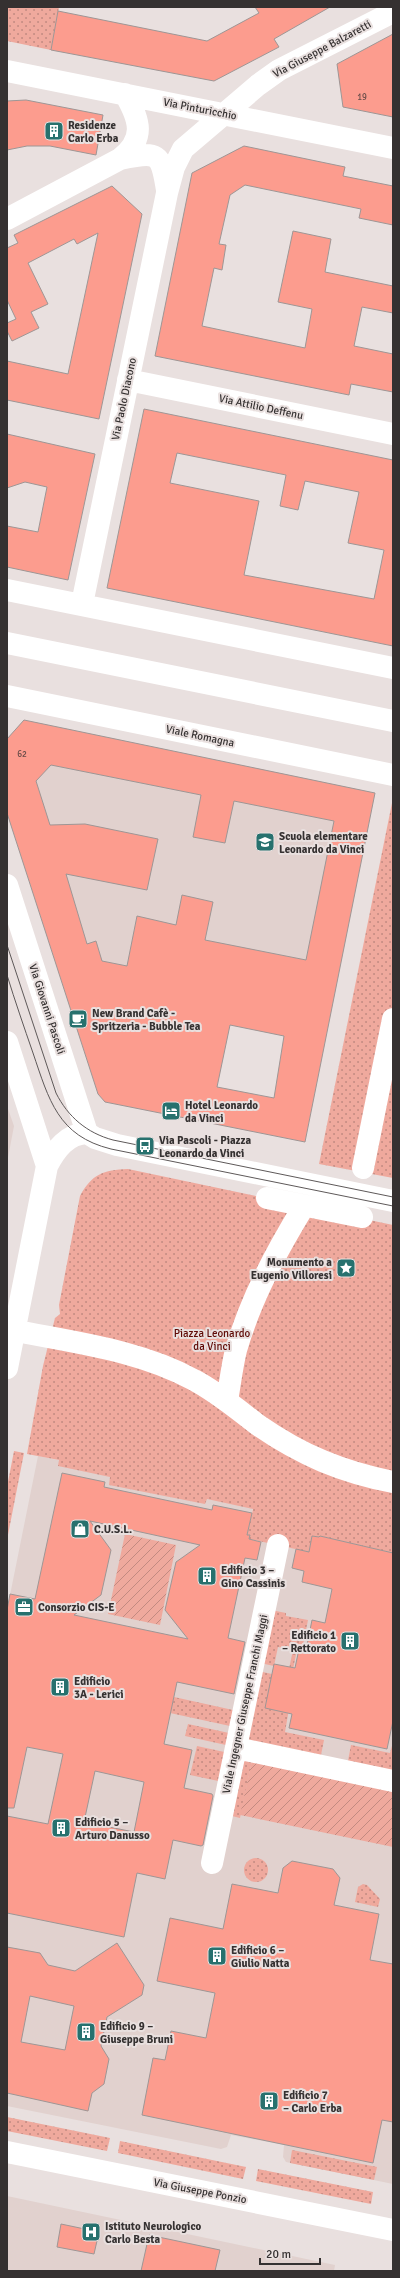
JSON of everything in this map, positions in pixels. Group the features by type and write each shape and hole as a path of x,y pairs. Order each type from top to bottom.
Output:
{"street":[{"name":"Via Giuseppe Balzaretti","path":"167,193 174,167 183,149 224,114 279,70 393,12"},
{"name":"Via Pinturicchio","path":"7,71 393,148"},
{"path":"7,219 120,159 130,151 138,132 134,109 126,94"},
{"path":"120,159 144,154 159,159 163,167 167,193"},
{"name":"Via Paolo Diacono","path":"82,604 167,193"},
{"name":"Via Attilio Deffenu","path":"128,380 393,434"},
{"path":"7,590 393,668"},
{"path":"7,643 393,721"},
{"name":"Viale Romagna","path":"7,696 393,775"},
{"name":"Via Giovanni Pascoli","path":"7,885 87,1133"},
{"path":"363,1168 388,1070 393,1019"},
{"path":"7,1042 47,1166"},
{"path":"7,1368 11,1330 47,1166 52,1156 66,1140 78,1134 87,1133 95,1138 117,1145 393,1201"},
{"path":"270,1207 362,1217"},
{"path":"227,1401 228,1354 275,1253 301,1211"},
{"path":"11,1330 146,1360 193,1379 227,1401 258,1425 322,1463 359,1476 393,1482"},
{"name":"Viale Ingegner Giuseppe Franchi Maggi","path":"212,1863 278,1545"},
{"path":"236,1748 393,1781"},
{"name":"Via Giuseppe Ponzio","path":"7,2152 393,2230"}],"shaded area":[{"name":"Scuola elementare Leonardo da Vinci","path":"24,720 375,793 328,1025 107,977 7,813 7,739","holes":["137,917 141,960 129,957"]},
{"path":"7,1106 14,1126 7,1163"},
{"path":"38,1456 249,1499 253,1507 247,1535 250,1535 249,1539 308,1551 312,1536 320,1536 393,1553 393,2184 286,2162 283,2157 284,2145 231,2135 227,2147 221,2149 7,2106 7,1610"},
{"name":"Istituto Neurologico Carlo Besta","path":"7,2196 335,2265 334,2271 7,2271"}],"green space":[{"path":"7,7 59,7 51,50 7,41"},
{"path":"393,798 393,1178 319,1164"},
{"name":"Piazza Leonardo da Vinci","path":"128,1169 393,1225 393,1553 320,1536 312,1536 309,1552 249,1539 250,1536 247,1535 253,1509 207,1499 205,1504 109,1485 110,1477 58,1466 59,1460 27,1454 43,1366 55,1318 60,1314 59,1305 80,1196 89,1183 99,1175 105,1172"},
{"path":"14,1451 24,1453 7,1540 7,1487"},
{"path":"125,1534 176,1545 160,1625 108,1614"},
{"path":"271,1610 286,1613 286,1616 308,1620 303,1645 298,1645 285,1708 289,1709 285,1732 324,1740 320,1760 243,1744 258,1671 272,1674 280,1711 293,1650 278,1647 274,1666 260,1663"},
{"path":"174,1697 233,1710 230,1726 170,1713"},
{"path":"188,1724 229,1733 226,1745 185,1736"},
{"path":"393,1742 393,1775 347,1766 351,1745 390,1753"},
{"path":"197,1746 229,1753 223,1782 190,1775"},
{"path":"241,1754 253,1756 240,1818 228,1815"},
{"path":"253,1756 393,1785 393,1847 240,1815"},
{"path":"256,1858 265,1861 268,1870 265,1879 256,1882 247,1879 244,1870 247,1861"},
{"path":"363,1884 367,1885 380,1899 378,1907 355,1902 358,1887"},
{"path":"7,2117 110,2138 107,2151 7,2131"},
{"path":"120,2141 246,2167 243,2179 118,2153"},
{"path":"292,2150 377,2167 374,2180 290,2163"},
{"path":"258,2169 373,2192 371,2204 256,2181"}],"building":[{"path":"255,7 330,7 274,39 279,47 214,81 51,50 58,11 207,41 259,13"},
{"path":"393,34 393,117 343,107 337,64"},
{"name":"Residenze Carlo Erba","path":"26,100 103,115 96,155 50,146 27,146 7,150 7,101"},
{"path":"244,146 345,167 343,176 393,186 393,225 359,218 361,209 245,185 230,195 219,244 226,245 222,270 214,268 202,326 305,348 312,309 278,302 293,231 331,239 325,272 393,286 393,313 362,307 354,346 393,354 393,392 351,384 349,395 155,356 192,173"},
{"path":"112,186 142,214 99,419 7,400 7,361 68,374 98,233 77,244 74,239 28,263 48,304 31,312 39,328 12,341 7,331 7,323 16,319 7,300 7,248 18,243 14,235"},
{"path":"144,409 393,460 393,646 107,588","holes":["177,453 286,475 280,506 298,510 305,481 359,492 348,543 384,550 374,599 244,575 259,501 170,483"]},
{"path":"7,434 95,454 68,580 7,567 7,526 38,532 47,487 25,482 7,488"},
{"path":"24,720 375,793 305,1142 105,1102 98,1094 7,813 7,739","holes":["51,765 201,795 193,837 225,843 234,801 334,821 306,960 205,940 213,902 182,895 176,925 137,916 127,966 102,961 96,941 87,944 66,874 147,890 158,839 85,824 50,825 36,781","230,1025 284,1036 274,1098 217,1087"]},
{"path":"62,1473 105,1482 104,1487 212,1510 213,1505 252,1513 247,1535 250,1535 249,1539 261,1542 257,1560 245,1558 228,1638 245,1642 234,1694 177,1682 164,1744 192,1750 184,1788 212,1794 213,1796 203,1845 201,1846 173,1840 165,1879 137,1873 124,1937 7,1913 7,1816 48,1824 63,1754 27,1747 14,1808 7,1808 7,1610 10,1594 35,1599","holes":["90,1521 200,1545 176,1562 165,1610 188,1639 74,1615 101,1595 111,1550","95,1771 144,1782 134,1832 84,1822"]},
{"name":"Edificio 1 – Rettorato","path":"312,1536 320,1536 393,1553 393,1721 387,1749 289,1728 292,1714 265,1708 274,1664 295,1668 299,1649 306,1650 312,1620 325,1623 332,1589 302,1582 304,1571 292,1568 296,1549 309,1552"},
{"path":"292,1861 333,1869 340,1878 334,1905 379,1914 370,1960 393,1964 393,2122 382,2120 373,2163 142,2115 153,2058 165,2060 171,2031 206,2038 215,1993 157,1981 170,1918 223,1929 232,1884 278,1893 283,1868"},
{"name":"Edificio 9 – Giuseppe Bruni","path":"117,1943 144,1985 142,1995 107,2017 101,2046 109,2059 104,2084 92,2093 88,2111 7,2093 7,1947 40,1953 48,1965 75,1971","holes":["30,1996 74,2006 65,2050 21,2042"]},
{"path":"61,2224 99,2232 94,2254 57,2247"},
{"path":"149,2235 220,2250 215,2271 141,2271"}],"tram line":[{"path":"7,945 56,1093 72,1117 79,1123 95,1133 113,1140 393,1197"},
{"path":"7,975 44,1086 58,1114 67,1125 79,1135 93,1143 111,1149 393,1206"}],"place":[{"name":"Residenze Carlo Erba","path":"54,131"},
{"name":"Scuola elementare Leonardo da Vinci","path":"265,842"},
{"name":"New Brand Cafè - Spritzeria - Bubble Tea","path":"78,1019"},
{"name":"Hotel Leonardo da Vinci","path":"171,1111"},
{"name":"Via Pascoli - Piazza Leonardo da Vinci","path":"145,1146"},
{"name":"Monumento a Eugenio Villoresi","path":"346,1268"},
{"name":"C.U.S.L.","path":"80,1529"},
{"name":"Edificio 3 – Gino Cassinis","path":"207,1576"},
{"name":"Consorzio CIS-E","path":"24,1607"},
{"name":"Edificio 1 – Rettorato","path":"350,1641"},
{"name":"Edificio 3A - Lerici","path":"60,1687"},
{"name":"Edificio 5 – Arturo Danusso","path":"61,1828"},
{"name":"Edificio 6 – Giulio Natta","path":"217,1956"},
{"name":"Edificio 9 – Giuseppe Bruni","path":"86,2032"},
{"name":"Edificio 7 – Carlo Erba","path":"269,2101"},
{"name":"Istituto Neurologico Carlo Besta","path":"91,2232"}]}
